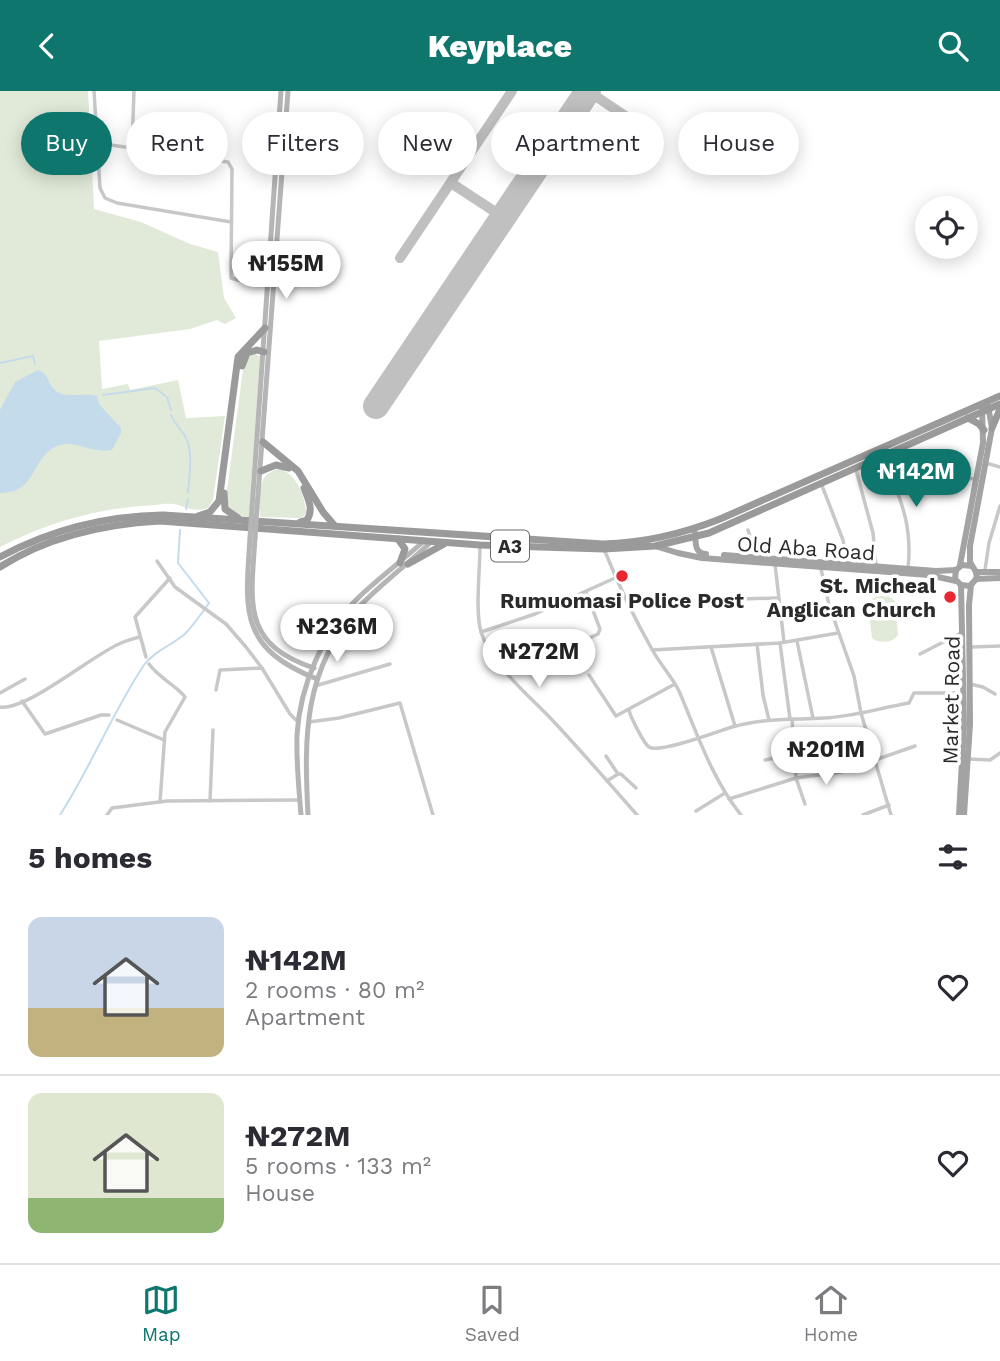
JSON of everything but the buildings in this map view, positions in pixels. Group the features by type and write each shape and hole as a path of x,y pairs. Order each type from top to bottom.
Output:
{"highway":[{"path":"195,517 210,512 217,505 238,357 265,328"},
{"path":"242,520 225,509 224,495 243,359 250,352 264,352"},
{"name":"A3","path":"0,567 37,548 74,535 142,522 179,522 480,545 604,549 655,546 695,533 856,468 968,418 1000,397"},
{"path":"968,418 988,429 1000,406"},
{"name":"A3","path":"0,557 32,542 89,524 146,515 603,544 695,533 985,407 1000,406"},
{"path":"263,442 298,471 323,512 336,527"},
{"path":"261,471 269,466 285,465 300,479 311,510 307,520 296,524"},
{"path":"398,539 405,549 404,563 447,543"}],"main road":[{"path":"281,91 247,600 252,627 267,649 316,682"},
{"path":"255,508 261,471 288,91"},
{"name":"Market Road","path":"961,815 968,759 974,576 970,546 986,463 988,429 985,407"},
{"name":"Market Road","path":"961,815 964,631 958,568 962,561 988,429"},
{"name":"Old Aba Road","path":"655,546 691,556 942,576 958,583 974,576 964,565 958,568 908,568 701,554 696,548 695,533"},
{"path":"253,538 252,595 258,627 265,639 279,652 320,671"},
{"path":"308,815 307,722 320,671 335,641 359,608 428,542"},
{"path":"301,815 298,722 312,668 330,634 359,597 404,563"},
{"path":"974,576 985,572 1000,572"},
{"path":"974,576 1000,578"}],"street":[{"path":"94,91 95,112"},
{"path":"133,112 134,91"},
{"path":"228,162 232,169 230,278 267,281"},
{"path":"99,175 100,188 105,198 117,204 231,222"},
{"path":"884,454 908,525 908,568"},
{"path":"986,463 1000,467"},
{"path":"856,468 873,533 876,566"},
{"path":"936,476 977,479"},
{"path":"820,482 843,540 847,564"},
{"path":"985,572 987,552 1000,506"},
{"path":"748,530 756,558"},
{"path":"480,545 481,632 492,653 637,815"},
{"path":"604,549 615,578 652,650 675,684 725,793 741,815"},
{"path":"157,561 175,587 226,624 262,668 290,714 298,722"},
{"path":"775,564 796,778 805,804"},
{"path":"821,568 838,633 854,676 861,713 891,815"},
{"path":"146,657 135,620 136,614 170,578"},
{"path":"481,632 535,614 615,578"},
{"path":"541,653 577,644 598,634 600,629 586,592"},
{"path":"741,599 778,598"},
{"path":"919,654 964,631"},
{"path":"652,650 782,643 838,633"},
{"path":"0,706 4,708 52,687 118,644 139,637"},
{"path":"797,641 813,718"},
{"path":"757,644 769,720"},
{"path":"970,647 1000,646"},
{"path":"711,647 736,726"},
{"path":"149,664 185,697 166,729 160,802"},
{"path":"316,682 390,664"},
{"path":"216,690 220,670 262,668"},
{"path":"589,675 616,716 675,684"},
{"path":"0,693 25,679"},
{"path":"970,684 995,694"},
{"path":"629,710 649,747 660,747 698,739 736,726 769,720 861,713 909,703 914,693 964,693"},
{"path":"22,701 42,733 46,734 101,715 109,715"},
{"path":"307,722 339,718 400,703 433,815"},
{"path":"117,720 164,740"},
{"path":"210,801 213,730"},
{"path":"729,799 796,778 841,772 915,746"},
{"path":"968,759 990,760 1000,753"},
{"path":"765,760 794,754"},
{"path":"606,755 618,773 636,788"},
{"path":"607,781 618,773"},
{"path":"695,811 725,793"},
{"path":"107,815 112,808 160,802 300,800"},
{"path":"863,815 889,805"}],"green space":[{"path":"0,91 88,91 89,112 21,112 21,175 92,175 94,209 141,222 190,244 218,252 224,298 236,318 225,324 217,320 190,329 99,341 102,389 128,384 130,390 178,380 186,418 225,416 213,500 208,508 196,510 167,504 136,506 76,517 37,530 0,547"},
{"path":"255,354 260,356 249,517 235,514 225,505 244,362"},
{"path":"278,469 290,475 299,486 306,514 301,518 260,517 262,482 266,476"},
{"path":"876,596 888,596 895,601 898,635 886,642 872,638 868,604"}],"water":[{"path":"38,370 60,393 97,396 99,404 121,428 121,433 112,450 97,450 70,444 57,446 48,451 21,487 0,493 0,410 15,382"}],"waterway":[{"path":"0,363 33,356 35,364"},
{"path":"103,395 155,388 167,397 171,410"},
{"path":"171,415 189,446 188,493"},
{"path":"186,509 188,499"},
{"path":"60,815 144,665 153,655 186,633 209,603 178,563 180,530"}],"taxiway":[{"path":"400,258 512,91"},
{"path":"588,91 619,112"},
{"path":"451,183 503,217"}],"runway":[{"path":"376,406 588,91"}],"place":[{"name":"Rumuomasi Police Post","path":"622,576"},
{"name":"St. Micheal Anglican Church","path":"950,597"}]}
